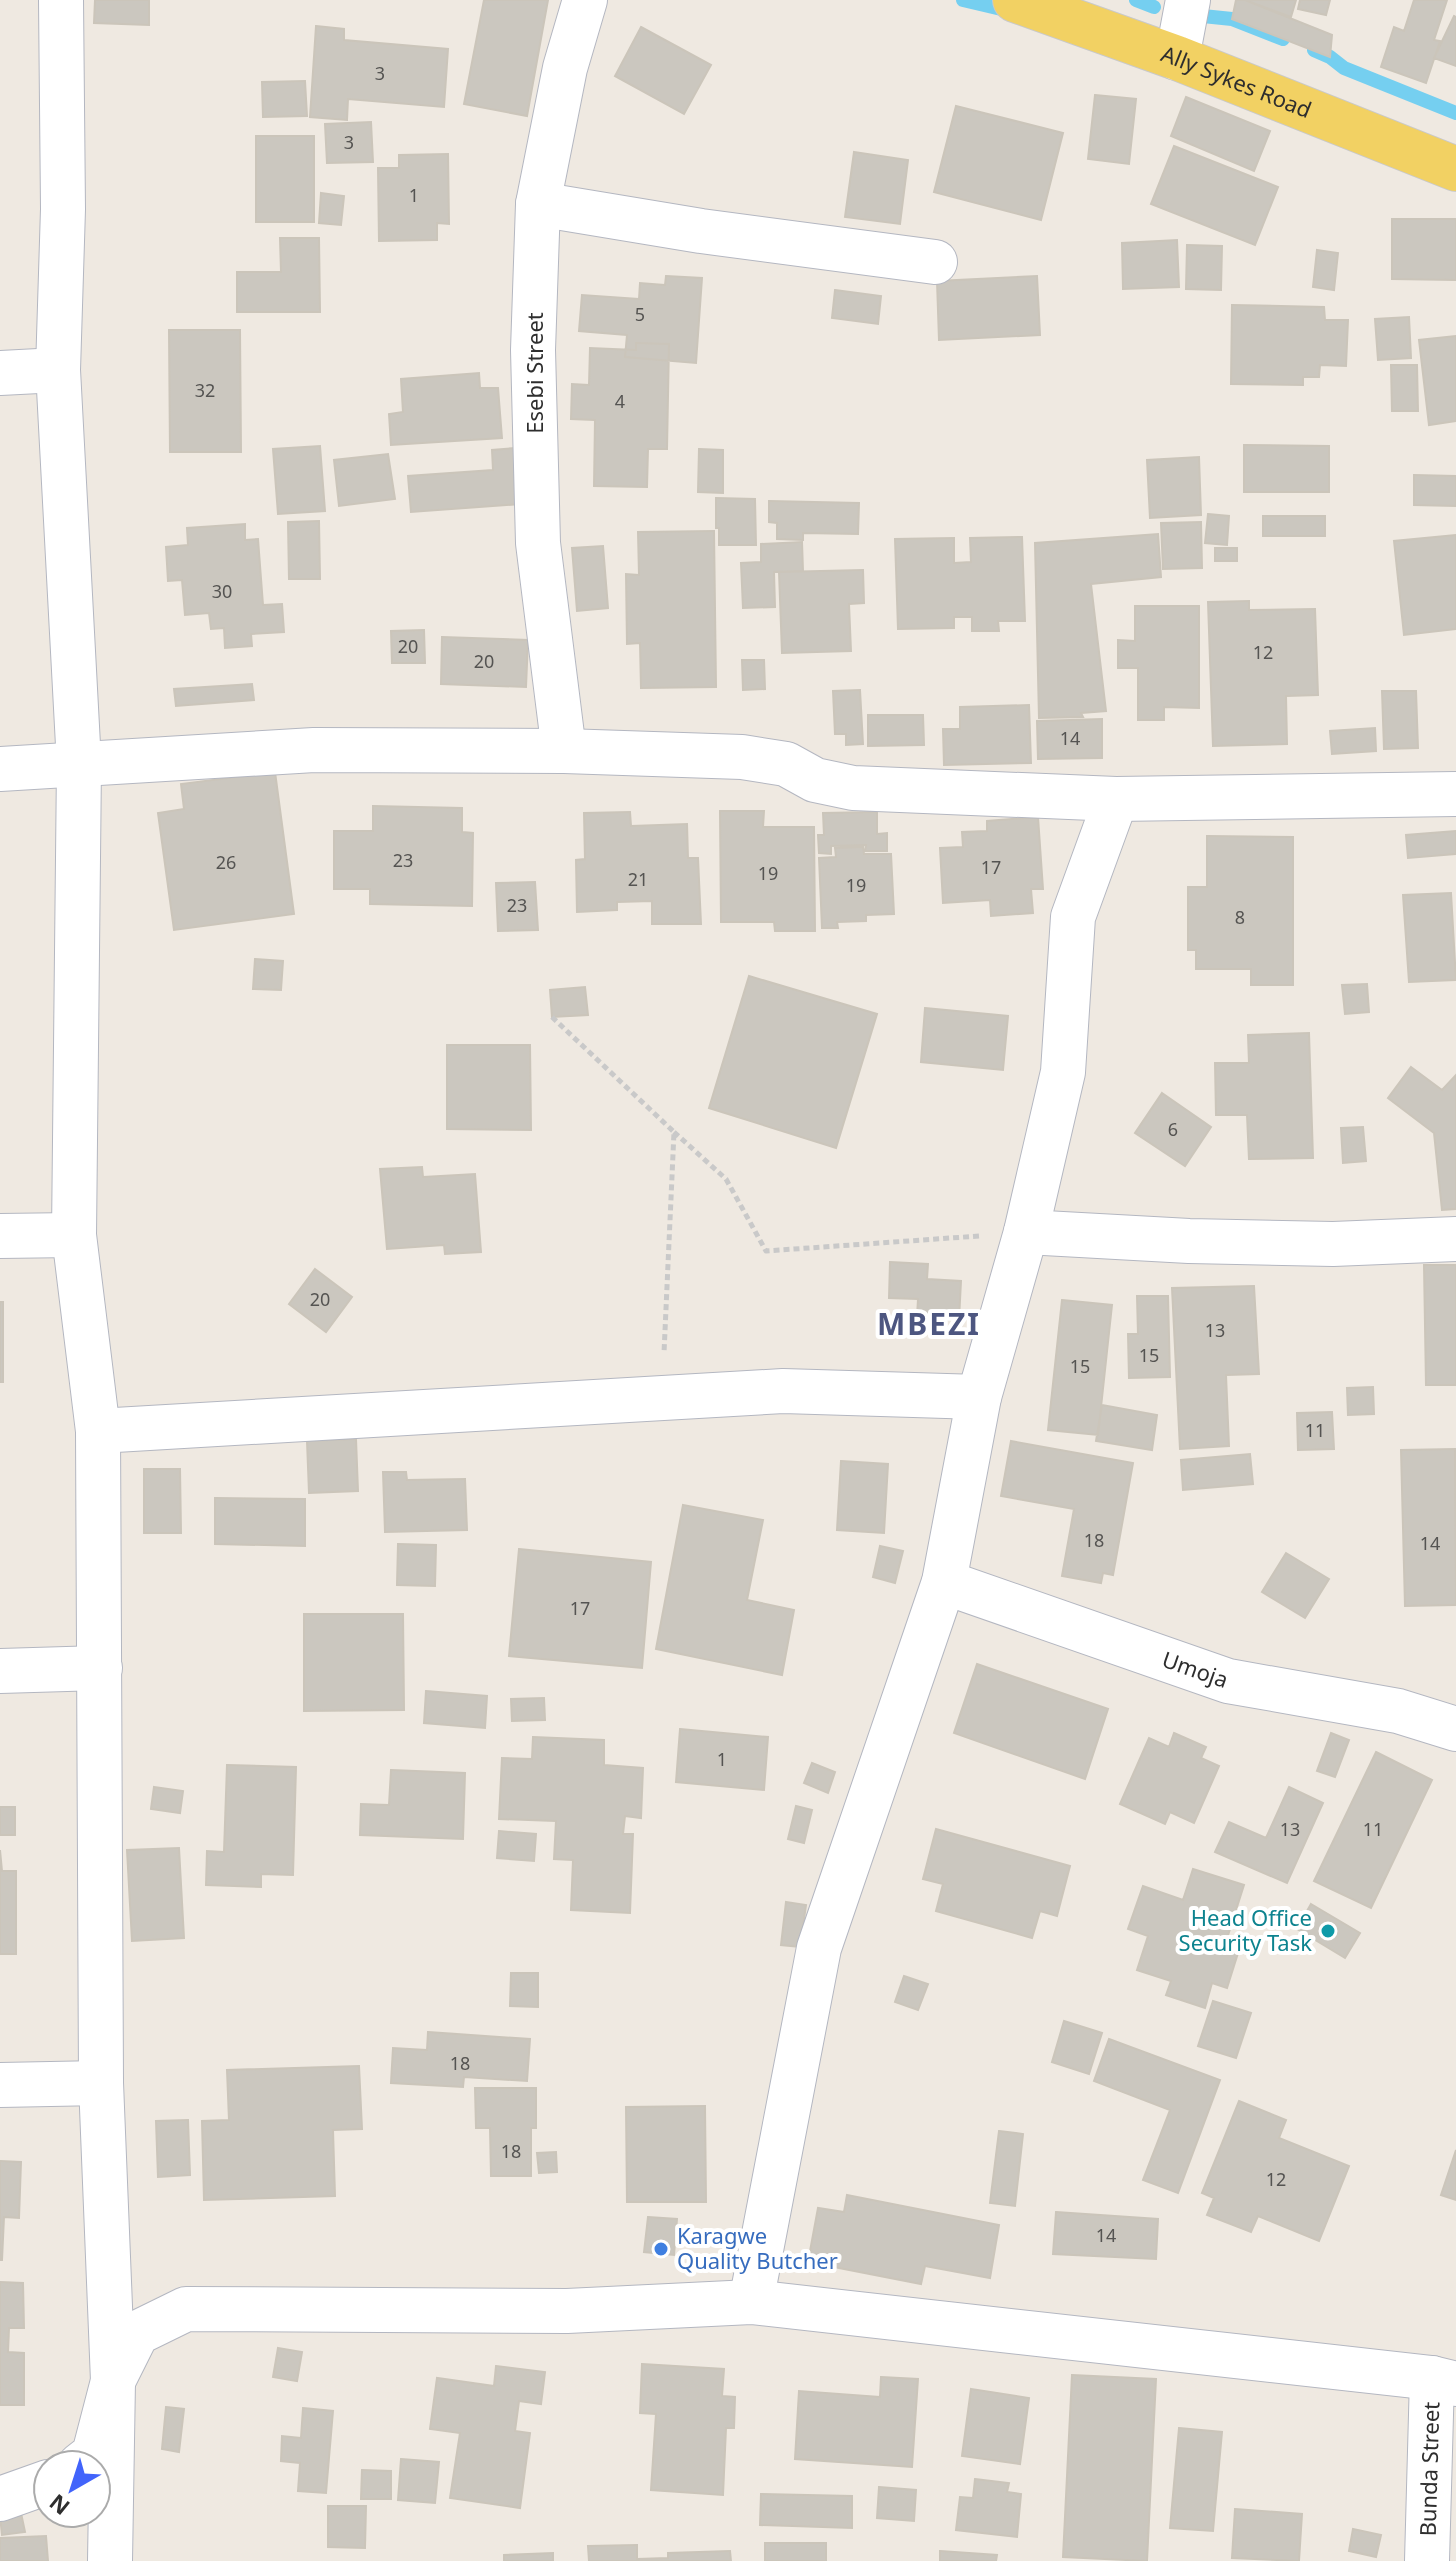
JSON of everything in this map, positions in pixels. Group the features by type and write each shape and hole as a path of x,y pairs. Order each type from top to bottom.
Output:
{"main road":[{"name":"Ally Sykes Road","path":"1015,0 1177,58 1456,169"}],"street":[{"path":"61,0 63,209 58,370 79,764 74,1235 98,1431 101,2083 113,2381 110,2561"},
{"name":"Esebi Street","path":"564,751 538,543 533,350 538,204 565,68 585,0"},
{"path":"1177,58 1188,0"},
{"path":"538,204 701,231 935,262"},
{"path":"0,373 58,370"},
{"path":"0,769 314,750 564,751 742,757 786,764 815,780 853,788 1116,799 1456,794"},
{"path":"751,2302 819,1948 944,1582 979,1397 1026,1232 1063,1072 1073,917 1116,799"},
{"path":"1026,1232 1319,1244 1456,1239"},
{"path":"0,1236 74,1235"},
{"path":"98,1431 783,1391 979,1397"},
{"name":"Umoja","path":"944,1582 1228,1681 1398,1711 1456,1729"},
{"path":"0,1671 100,1668"},
{"path":"0,2085 101,2083"},
{"path":"95,2449 113,2381 137,2333 186,2309 567,2311 751,2302 1444,2381"},
{"name":"Bunda Street","path":"1427,2561 1444,2381"},
{"path":"0,2499 32,2488"}],"path":[{"path":"552,1017 726,1179 766,1251 1026,1232"},
{"path":"662,1398 674,1132"}],"building":[{"path":"95,0 149,0 149,25 94,23"},
{"path":"484,0 548,0 527,116 464,104"},
{"path":"1236,0 1245,0 1332,35 1330,57 1232,19"},
{"path":"1245,0 1296,0 1291,17"},
{"path":"1300,0 1330,0 1326,15 1298,9"},
{"path":"1414,0 1447,0 1434,40 1440,41 1426,83 1381,67 1394,27 1404,31"},
{"path":"1456,17 1456,66 1434,58"},
{"path":"316,26 344,29 344,40 448,49 444,107 348,99 347,120 310,117"},
{"path":"641,27 711,65 684,114 615,76"},
{"path":"305,81 307,116 263,117 262,82"},
{"path":"1095,95 1136,99 1129,164 1088,159"},
{"path":"1186,97 1270,131 1254,171 1171,136"},
{"path":"956,106 1063,133 1041,220 934,192"},
{"path":"371,122 373,162 327,163 325,124"},
{"path":"256,136 314,136 314,222 256,222"},
{"path":"1174,146 1278,187 1255,245 1151,204"},
{"path":"854,152 908,160 900,224 845,217"},
{"path":"448,154 449,224 437,223 437,240 379,241 378,168 399,168 399,155"},
{"path":"321,193 344,196 341,225 319,223"},
{"path":"1392,219 1456,219 1456,280 1392,279"},
{"path":"280,238 319,238 320,312 237,312 237,272 281,272"},
{"path":"1177,240 1179,287 1123,289 1122,243"},
{"path":"1187,245 1222,246 1221,290 1186,289"},
{"path":"1317,250 1338,253 1334,290 1313,287"},
{"path":"666,276 702,278 696,363 625,357 627,335 579,331 582,295 639,299 640,283 665,285"},
{"path":"1037,276 1040,335 939,340 937,281"},
{"path":"835,290 881,296 878,324 832,318"},
{"path":"1232,305 1324,307 1325,320 1348,320 1346,366 1320,365 1319,377 1303,377 1303,385 1231,384"},
{"path":"1409,317 1411,358 1378,360 1375,319"},
{"path":"169,330 240,330 241,452 170,452"},
{"path":"1456,336 1456,421 1429,425 1419,340"},
{"path":"636,343 669,344 667,449 648,449 647,487 594,486 595,420 571,419 572,384 589,385 590,348 636,350"},
{"path":"1391,365 1417,365 1418,411 1392,411"},
{"path":"479,373 480,388 498,388 502,438 391,445 389,414 403,412 401,379"},
{"path":"1244,445 1329,446 1329,492 1244,492"},
{"path":"320,446 325,511 278,514 273,449"},
{"path":"515,448 520,504 411,512 408,476 493,470 492,450"},
{"path":"699,449 723,450 723,493 698,492"},
{"path":"388,454 395,499 339,506 334,460"},
{"path":"1199,457 1201,515 1150,518 1147,460"},
{"path":"1414,475 1456,476 1456,506 1414,505"},
{"path":"716,498 755,499 756,545 719,545"},
{"path":"769,501 859,503 858,534 803,533 803,540 777,539 777,523 769,522"},
{"path":"1208,514 1229,516 1227,545 1205,543"},
{"path":"1263,516 1325,516 1325,536 1263,536"},
{"path":"319,521 320,579 289,579 288,522"},
{"path":"1201,522 1202,568 1163,569 1161,523"},
{"path":"245,524 245,540 258,539 263,605 282,604 284,632 251,634 252,646 225,648 224,628 211,629 209,613 185,615 182,580 168,581 166,547 188,545 187,528"},
{"path":"714,531 716,687 641,688 640,643 627,644 626,574 639,575 638,532"},
{"path":"1158,534 1161,577 1091,584 1106,711 1081,713 1083,717 1039,718 1035,543"},
{"path":"1456,535 1456,629 1404,635 1394,541"},
{"path":"1022,537 1025,621 998,621 999,631 972,631 972,617 954,617 954,628 898,629 895,539 954,538 954,563 971,562 970,538"},
{"path":"802,542 803,571 774,572 775,607 743,608 741,563 761,562 761,544"},
{"path":"603,546 608,608 577,611 572,548"},
{"path":"1215,548 1237,548 1237,561 1215,561"},
{"path":"863,570 864,603 849,604 851,651 782,653 779,572"},
{"path":"1249,601 1249,610 1315,609 1318,695 1286,696 1287,744 1213,746 1208,602"},
{"path":"1135,606 1199,606 1199,708 1164,707 1164,720 1138,720 1138,668 1118,668 1118,640 1135,641"},
{"path":"424,630 425,663 392,663 391,631"},
{"path":"442,637 528,640 526,687 441,684"},
{"path":"742,660 764,660 765,689 743,690"},
{"path":"252,684 254,700 176,706 174,689"},
{"path":"860,690 863,744 846,745 846,734 835,734 833,691"},
{"path":"1382,691 1416,691 1418,748 1384,749"},
{"path":"1029,705 1031,763 944,765 943,729 960,729 960,707"},
{"path":"868,715 923,715 924,745 868,746"},
{"path":"1102,719 1102,758 1038,759 1037,721"},
{"path":"1375,728 1376,751 1332,754 1330,731"},
{"path":"275,772 294,914 174,930 158,813 184,809 181,784"},
{"path":"373,806 462,808 462,832 473,833 472,906 370,904 370,889 334,889 334,831 373,831"},
{"path":"720,811 764,811 763,827 814,827 815,931 775,931 774,922 721,922"},
{"path":"630,812 631,826 687,824 688,858 698,858 701,924 652,924 652,901 617,902 617,910 577,912 576,860 585,859 584,813"},
{"path":"877,812 877,834 887,833 887,851 865,851 866,845 831,846 831,854 819,853 818,835 824,835 823,813"},
{"path":"1038,817 1043,889 1031,889 1033,913 991,916 990,900 943,903 940,848 963,847 962,832 987,831 987,821"},
{"path":"1456,831 1456,854 1408,858 1406,835"},
{"path":"1207,836 1293,837 1293,985 1251,985 1251,969 1196,969 1196,950 1188,950 1188,887 1207,887"},
{"path":"863,847 864,854 891,854 894,914 866,915 866,921 837,922 838,928 822,928 819,858 836,857 835,848"},
{"path":"535,882 538,930 498,931 496,883"},
{"path":"1451,893 1456,980 1409,982 1403,895"},
{"path":"255,959 283,961 281,990 253,989"},
{"path":"749,976 877,1014 836,1148 709,1108"},
{"path":"1367,984 1369,1012 1345,1014 1342,985"},
{"path":"585,987 588,1015 552,1017 550,990"},
{"path":"925,1008 1008,1016 1003,1070 921,1062"},
{"path":"1309,1033 1313,1158 1249,1159 1247,1115 1216,1115 1215,1063 1249,1063 1248,1035"},
{"path":"447,1045 530,1045 531,1130 447,1129"},
{"path":"1411,1067 1442,1090 1456,1075 1456,1209 1442,1210 1434,1133 1388,1098"},
{"path":"1162,1093 1211,1127 1185,1166 1135,1133"},
{"path":"1363,1127 1366,1161 1343,1163 1341,1128"},
{"path":"422,1167 423,1177 475,1174 481,1252 445,1254 444,1245 387,1249 380,1169"},
{"path":"890,1262 928,1264 927,1279 961,1281 959,1320 917,1317 918,1299 889,1298"},
{"path":"1424,1265 1456,1265 1456,1385 1426,1385"},
{"path":"315,1269 352,1297 326,1332 289,1304"},
{"path":"1254,1286 1259,1374 1226,1375 1229,1446 1180,1449 1172,1288"},
{"path":"1137,1296 1168,1296 1170,1377 1129,1378 1128,1334 1138,1334"},
{"path":"1062,1300 1112,1305 1098,1435 1048,1430"},
{"path":"0,1302 3,1302 3,1382 0,1382"},
{"path":"1373,1387 1374,1414 1348,1415 1347,1388"},
{"path":"1102,1405 1157,1415 1152,1450 1096,1441"},
{"path":"1332,1412 1334,1449 1298,1450 1297,1413"},
{"path":"356,1439 358,1491 309,1493 307,1441"},
{"path":"1011,1441 1133,1463 1113,1575 1103,1573 1101,1583 1062,1576 1074,1509 1001,1496"},
{"path":"1455,1449 1456,1605 1405,1606 1401,1450"},
{"path":"1250,1454 1253,1484 1183,1490 1181,1460"},
{"path":"841,1461 888,1464 884,1533 837,1530"},
{"path":"144,1469 180,1469 181,1533 144,1533"},
{"path":"383,1472 406,1472 407,1480 465,1479 467,1530 385,1532"},
{"path":"215,1498 305,1499 305,1546 215,1544"},
{"path":"683,1505 763,1520 747,1600 794,1610 782,1675 656,1649"},
{"path":"398,1544 436,1545 435,1586 397,1585"},
{"path":"880,1546 903,1551 895,1583 873,1577"},
{"path":"519,1549 651,1562 642,1668 509,1656"},
{"path":"1286,1553 1329,1579 1305,1618 1262,1592"},
{"path":"304,1614 403,1614 404,1710 304,1711"},
{"path":"977,1664 1108,1709 1085,1779 954,1733"},
{"path":"426,1691 487,1696 485,1728 424,1723"},
{"path":"544,1698 545,1720 512,1721 511,1699"},
{"path":"680,1729 768,1737 764,1790 676,1782"},
{"path":"1174,1733 1206,1747 1201,1758 1219,1766 1194,1823 1170,1812 1165,1824 1120,1804 1149,1738 1169,1747"},
{"path":"1331,1733 1349,1740 1335,1777 1317,1771"},
{"path":"533,1737 604,1740 604,1765 643,1768 641,1818 625,1816 623,1834 633,1834 630,1913 571,1910 573,1860 554,1859 556,1821 499,1819 502,1758 532,1759"},
{"path":"1376,1752 1432,1780 1371,1908 1314,1881"},
{"path":"812,1763 835,1772 828,1793 804,1783"},
{"path":"227,1765 296,1767 293,1875 261,1874 261,1887 206,1885 207,1851 224,1852"},
{"path":"391,1770 465,1773 463,1839 360,1835 361,1804 389,1805"},
{"path":"154,1787 183,1791 180,1813 151,1809"},
{"path":"1289,1787 1323,1803 1287,1883 1215,1852 1229,1822 1266,1838"},
{"path":"796,1806 812,1810 804,1843 788,1839"},
{"path":"0,1807 15,1807 15,1835 0,1835"},
{"path":"936,1829 1070,1866 1057,1916 1040,1911 1032,1938 936,1911 943,1884 923,1879"},
{"path":"499,1831 536,1834 534,1861 497,1858"},
{"path":"179,1848 184,1938 132,1941 127,1850"},
{"path":"0,1850 2,1871 16,1871 16,1954 0,1954"},
{"path":"1193,1869 1244,1885 1224,1948 1238,1953 1227,1988 1212,1983 1205,2008 1166,1995 1171,1981 1137,1970 1148,1936 1128,1929 1143,1886 1183,1900"},
{"path":"786,1902 806,1905 800,1947 781,1945"},
{"name":"Head Office Security Task","path":"1311,1904 1360,1933 1345,1958 1297,1929"},
{"path":"511,1973 538,1973 538,2007 510,2006"},
{"path":"904,1976 928,1984 918,2010 895,2002"},
{"path":"1213,2001 1251,2013 1236,2058 1198,2046"},
{"path":"1064,2021 1102,2033 1089,2074 1052,2062"},
{"path":"428,2032 530,2039 527,2081 464,2077 463,2087 391,2083 393,2048 427,2050"},
{"path":"1109,2039 1220,2080 1178,2193 1143,2180 1170,2110 1094,2081"},
{"path":"359,2066 362,2129 333,2130 335,2196 204,2200 202,2121 229,2120 227,2070"},
{"path":"475,2088 536,2088 536,2128 531,2128 531,2176 491,2176 490,2128 476,2128"},
{"path":"1239,2101 1286,2120 1279,2138 1349,2166 1319,2241 1258,2216 1251,2232 1207,2215 1214,2198 1202,2193"},
{"path":"705,2106 706,2202 627,2202 626,2107"},
{"path":"188,2120 190,2175 158,2177 156,2121"},
{"path":"999,2131 1023,2134 1015,2206 990,2203"},
{"path":"1456,2150 1456,2200 1441,2195"},
{"path":"556,2152 557,2172 539,2173 537,2153"},
{"path":"0,2161 21,2162 19,2218 4,2217 2,2260 0,2260"},
{"path":"847,2195 999,2225 990,2278 925,2266 921,2284 808,2262 818,2208 844,2212"},
{"path":"1056,2212 1158,2219 1156,2259 1053,2254"},
{"path":"648,2217 677,2219 674,2255 644,2252"},
{"path":"0,2282 23,2283 24,2328 9,2328 8,2352 24,2353 24,2405 0,2405"},
{"path":"278,2348 302,2352 297,2381 273,2377"},
{"path":"642,2364 724,2369 722,2396 735,2397 734,2428 726,2428 723,2495 651,2490 656,2414 640,2413"},
{"path":"496,2366 545,2372 541,2404 519,2401 515,2431 530,2433 520,2508 450,2498 460,2433 430,2429 437,2378 494,2386"},
{"path":"1072,2375 1156,2379 1147,2561 1063,2557"},
{"path":"881,2377 918,2379 912,2467 795,2459 799,2391 880,2397"},
{"path":"971,2389 1029,2398 1020,2464 962,2456"},
{"path":"166,2407 184,2409 179,2452 162,2449"},
{"path":"303,2408 333,2411 326,2493 298,2491 300,2463 281,2461 282,2436 301,2438"},
{"path":"1179,2428 1222,2432 1213,2531 1170,2528"},
{"path":"401,2459 439,2462 435,2503 398,2500"},
{"path":"362,2470 391,2471 391,2499 361,2499"},
{"path":"975,2479 1009,2483 1007,2492 1021,2494 1017,2537 956,2530 960,2497 973,2498"},
{"path":"879,2487 916,2490 914,2521 877,2518"},
{"path":"761,2494 852,2496 852,2528 760,2525"},
{"path":"328,2506 366,2506 365,2548 328,2547"},
{"path":"1235,2509 1302,2514 1299,2561 1232,2558"},
{"path":"21,2513 25,2532 2,2535 0,2516"},
{"path":"1353,2529 1381,2535 1376,2557 1349,2551"},
{"path":"46,2536 48,2561 0,2561 0,2538"},
{"path":"765,2543 826,2543 826,2561 765,2561"},
{"path":"637,2545 637,2559 668,2558 668,2553 730,2551 731,2561 589,2561 588,2546"},
{"path":"940,2551 997,2555 996,2561 940,2561"},
{"path":"553,2553 553,2561 504,2561 504,2555"}],"waterway":[{"path":"963,0 1014,12"},
{"path":"1136,0 1154,7"},
{"path":"1193,15 1232,19 1283,39"},
{"path":"1314,50 1344,68 1456,113"}],"place":[{"name":"Head Office Security Task","path":"1328,1931"},
{"name":"Karagwe Quality Butcher","path":"661,2249"}],"district":[{"name":"MBEZI","path":"929,1325"}]}
